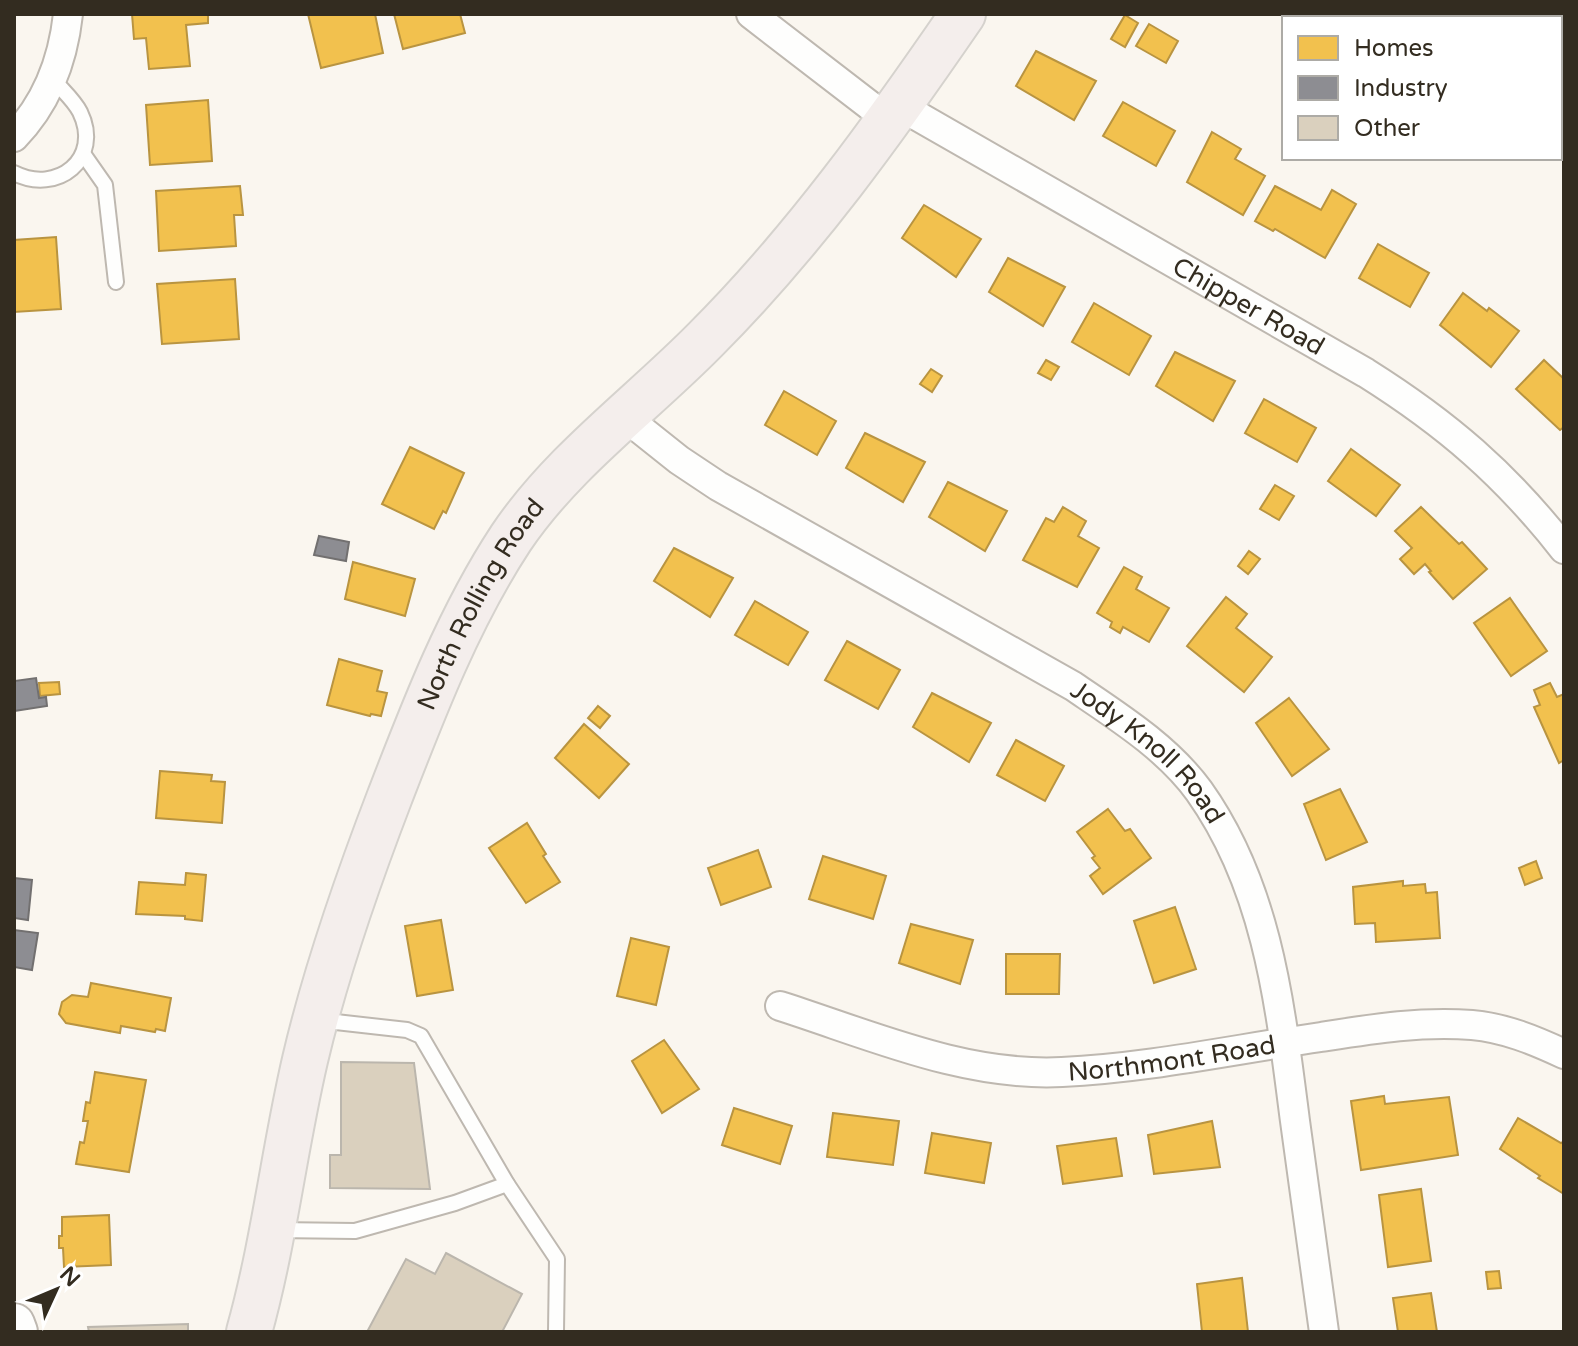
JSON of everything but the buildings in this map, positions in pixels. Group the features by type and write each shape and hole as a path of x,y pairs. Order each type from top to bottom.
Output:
{"main road":[{"name":"North Rolling Road","path":"249,1332 305,1059 334,953 416,727 465,618 512,537 555,483 705,341 780,261 895,114 963,14"},
{"path":"14,1324 17,1332"}],"street":[{"path":"14,137 36,110 53,79 65,43 68,14"},
{"name":"Chipper Road","path":"751,14 895,114 1366,373 1420,407 1469,446 1516,491 1564,549"},
{"name":"Jody Knoll Road","path":"625,417 718,486 1073,686 1162,752 1197,789 1226,835 1249,882 1265,937 1285,1042 1324,1332"},
{"name":"Northmont Road","path":"780,1006 942,1058 1000,1070 1060,1072 1102,1068 1410,1023 1474,1025 1524,1035 1564,1054"}],"lane":[{"path":"14,173 25,179 47,182 69,172 84,155 86,132 80,112 53,79"},
{"path":"84,155 105,185 116,282"},
{"path":"316,1020 407,1030 421,1036 507,1184 557,1259 556,1332"},
{"path":"271,1230 355,1231 455,1203 507,1184"}]}
